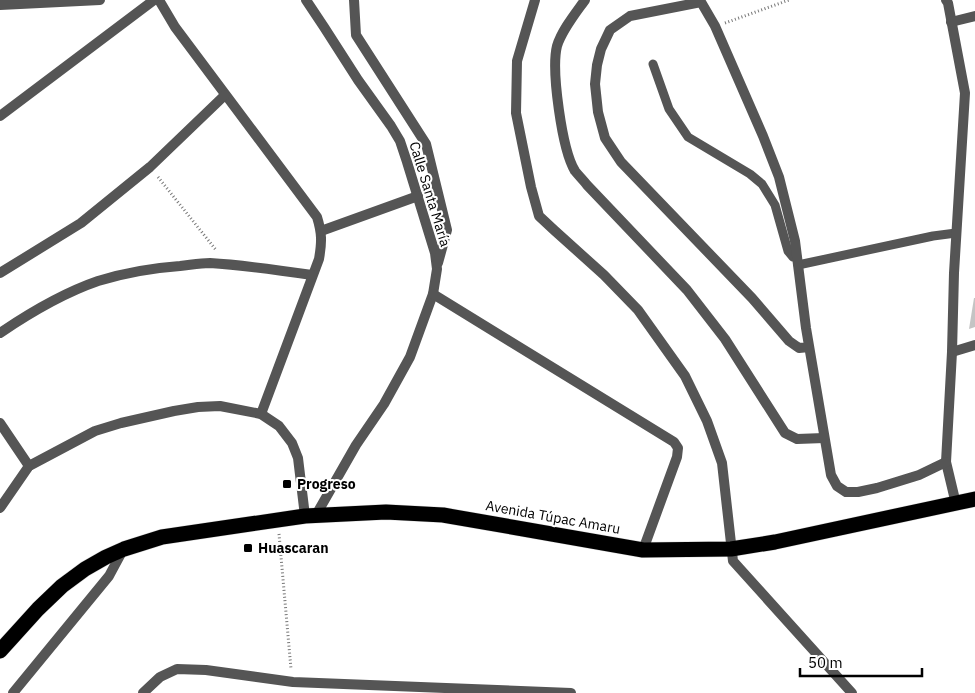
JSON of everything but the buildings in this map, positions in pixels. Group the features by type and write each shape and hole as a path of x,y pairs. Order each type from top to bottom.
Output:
{"highway":[{"name":"Avenida Túpac Amaru","path":"0,651 38,608 62,586 85,569 124,549 162,537 311,515 386,512 443,515 643,550 732,549 775,542 975,499"}],"street":[{"path":"0,5 100,0"},
{"path":"0,116 154,0"},
{"path":"159,0 175,27 317,217 321,230 322,243 319,259 261,414"},
{"name":"Calle Santa María","path":"306,0 400,141 435,252 437,269 433,294 410,357 384,404 311,515"},
{"path":"354,0 356,35 426,144 447,230 437,269"},
{"path":"536,0 517,62 516,113 531,188 539,216 604,275 638,310 685,376 707,421 722,463 733,561 852,693"},
{"path":"585,0 567,26 557,47 555,76 567,149 575,170 687,290 725,339 785,433 797,439 824,438"},
{"path":"946,0 965,93 956,233 946,462 956,504"},
{"path":"809,347 799,348 789,341 752,298 621,162 605,138 598,112 595,84 597,65 601,49 610,30 630,16 701,2 715,26 764,136 779,177 795,242 809,347 824,438 831,475 837,486 846,492 858,492 877,488 919,476 946,462"},
{"path":"951,22 975,16"},
{"path":"0,273 81,223 150,167 225,95"},
{"path":"321,230 418,196"},
{"path":"0,333 62,297 97,281 130,273 165,267 208,263 312,275"},
{"path":"433,294 674,442 678,448 677,457 643,550"},
{"path":"952,352 975,345"},
{"path":"0,508 29,466 95,431 182,410 220,406 261,414 279,426 292,443 298,458 311,515"},
{"path":"0,423 29,466"},
{"path":"13,693 109,576 124,549"},
{"path":"143,693 160,677 177,669 206,670 293,682 571,693"}],"lane":[{"path":"653,64 669,109 688,137 750,174 762,184 775,205 788,251 798,261 956,233"}],"path":[{"path":"715,26 789,0"},
{"path":"150,167 227,265"},
{"path":"278,519 293,682"}],"place":[{"name":"Progreso","path":"287,484"},
{"name":"Huascaran","path":"248,548"}]}
